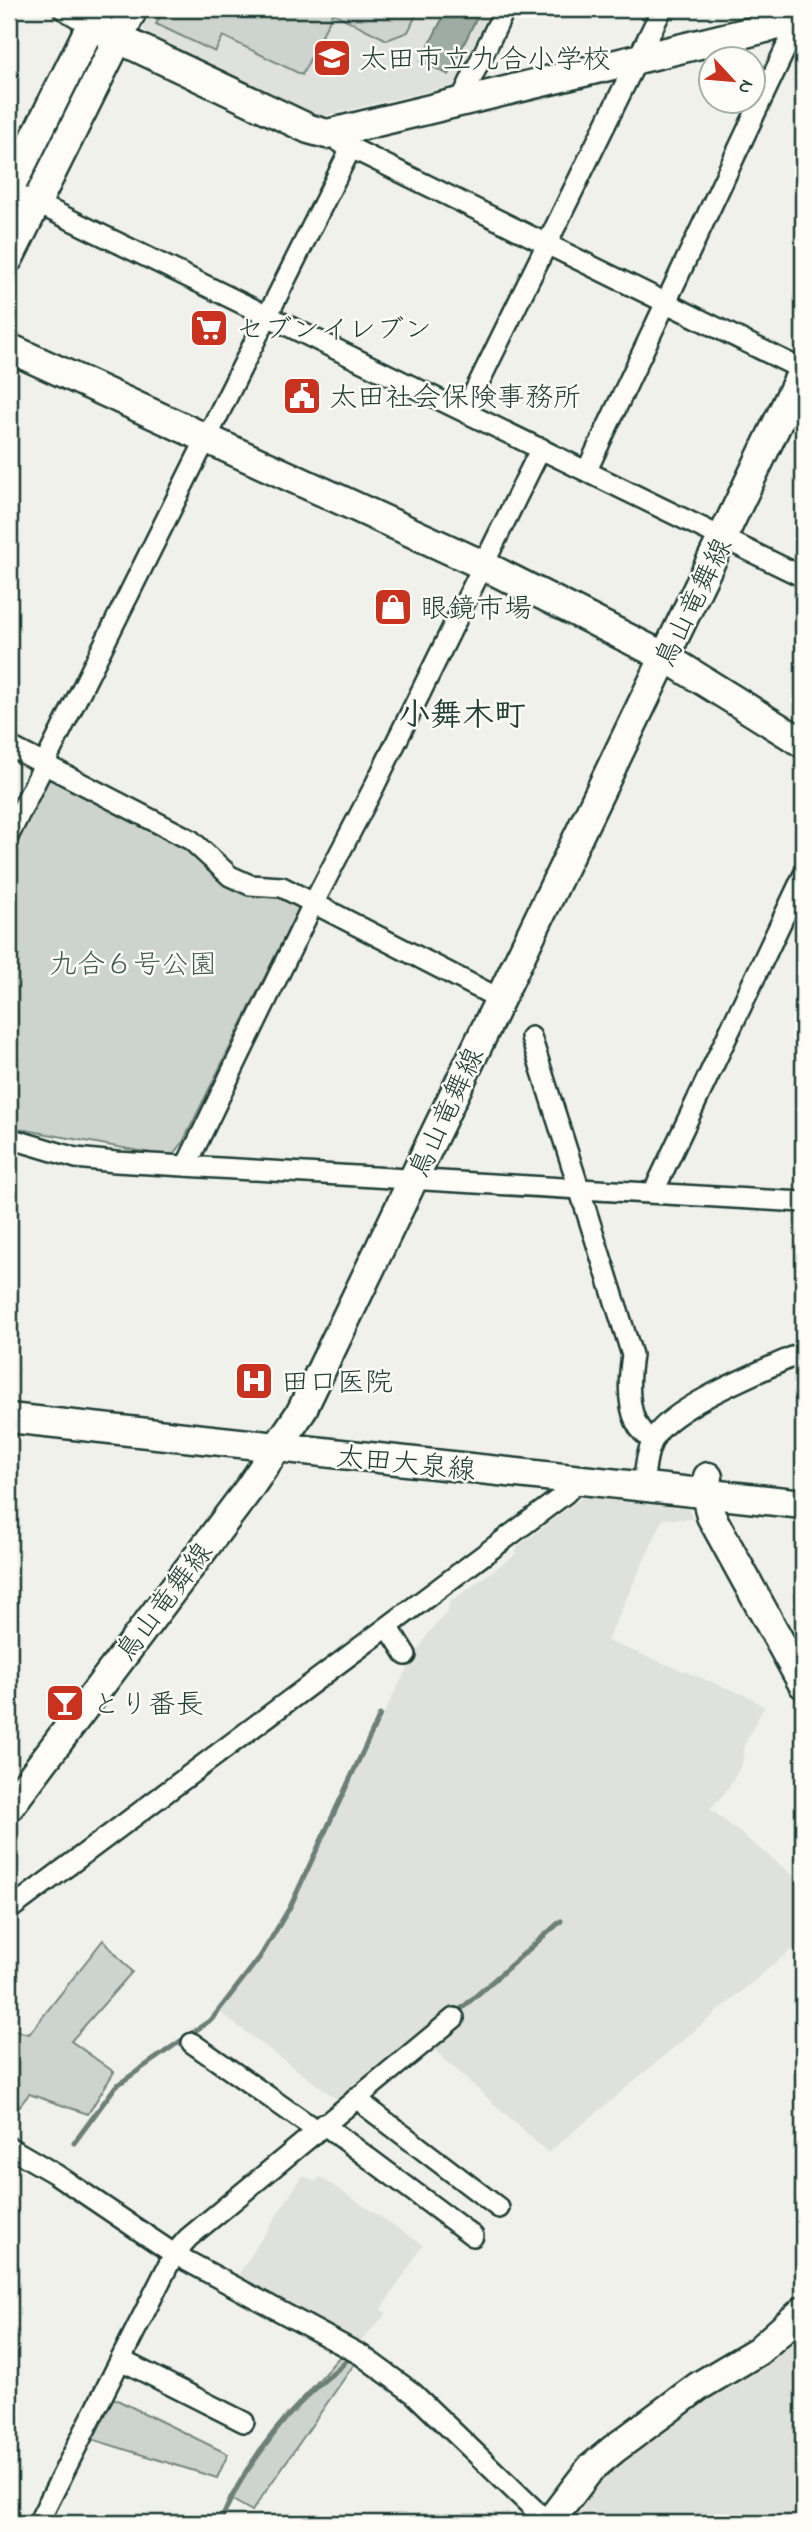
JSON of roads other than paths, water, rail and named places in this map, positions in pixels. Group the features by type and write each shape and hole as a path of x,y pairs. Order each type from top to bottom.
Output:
{"main road":[{"path":"9,258 133,9"},
{"path":"9,190 94,17 118,38 309,129 327,134 801,19"},
{"path":"9,348 485,566 665,657 803,743"},
{"name":"鳥山竜舞線","path":"9,1807 301,1412 498,998 803,370"},
{"name":"太田大泉線","path":"9,1400 578,1481 644,1478"},
{"name":"太田大泉線","path":"9,1418 283,1439 644,1478 707,1485 803,1504"},
{"path":"707,1485 711,1516 803,1684"},
{"name":"太田大泉線","path":"707,1485 803,1485"},
{"path":"550,2522 590,2469 699,2386 758,2351 803,2311"}],"street":[{"path":"63,9 94,17"},
{"path":"461,100 505,9"},
{"path":"465,411 662,9"},
{"path":"587,470 801,19"},
{"path":"327,134 350,150 803,370"},
{"path":"9,835 350,150"},
{"path":"9,190 803,577"},
{"path":"186,1167 313,904 485,566 541,448"},
{"path":"9,746 191,841 230,876 250,885 282,887 498,998"},
{"path":"653,1193 803,876"},
{"path":"531,1037 632,1355 628,1384 638,1425 645,1436 653,1440"},
{"path":"9,1138 76,1158 186,1167 803,1202"},
{"path":"644,1478 653,1440 670,1420 713,1395 803,1352"},
{"path":"9,1910 389,1628 578,1481"},
{"path":"389,1628 406,1656"},
{"path":"38,2523 174,2254 188,2238 454,2018"},
{"path":"192,2043 320,2127 472,2236"},
{"path":"357,2096 368,2108 499,2208"},
{"path":"9,2147 57,2175 174,2254 361,2355 413,2393 550,2522"},
{"path":"121,2360 244,2422"}],"waterway":[{"path":"74,2143 116,2086 212,2019 260,1957 290,1907 380,1715"},
{"path":"461,2009 561,1921"},
{"path":"220,2523 238,2485 274,2432 303,2400 346,2361"}],"place":[{"name":"太田市立九合小学校","path":"332,58"},
{"name":"セブンイレブン","path":"209,328"},
{"name":"太田社会保険事務所","path":"302,396"},
{"name":"眼鏡市場","path":"393,607"},
{"name":"田口医院","path":"254,1381"},
{"name":"とり番長","path":"65,1703"}],"district":[{"name":"小舞木町","path":"462,714"}],"park label":[{"name":"九合６号公園","path":"133,963"}]}
